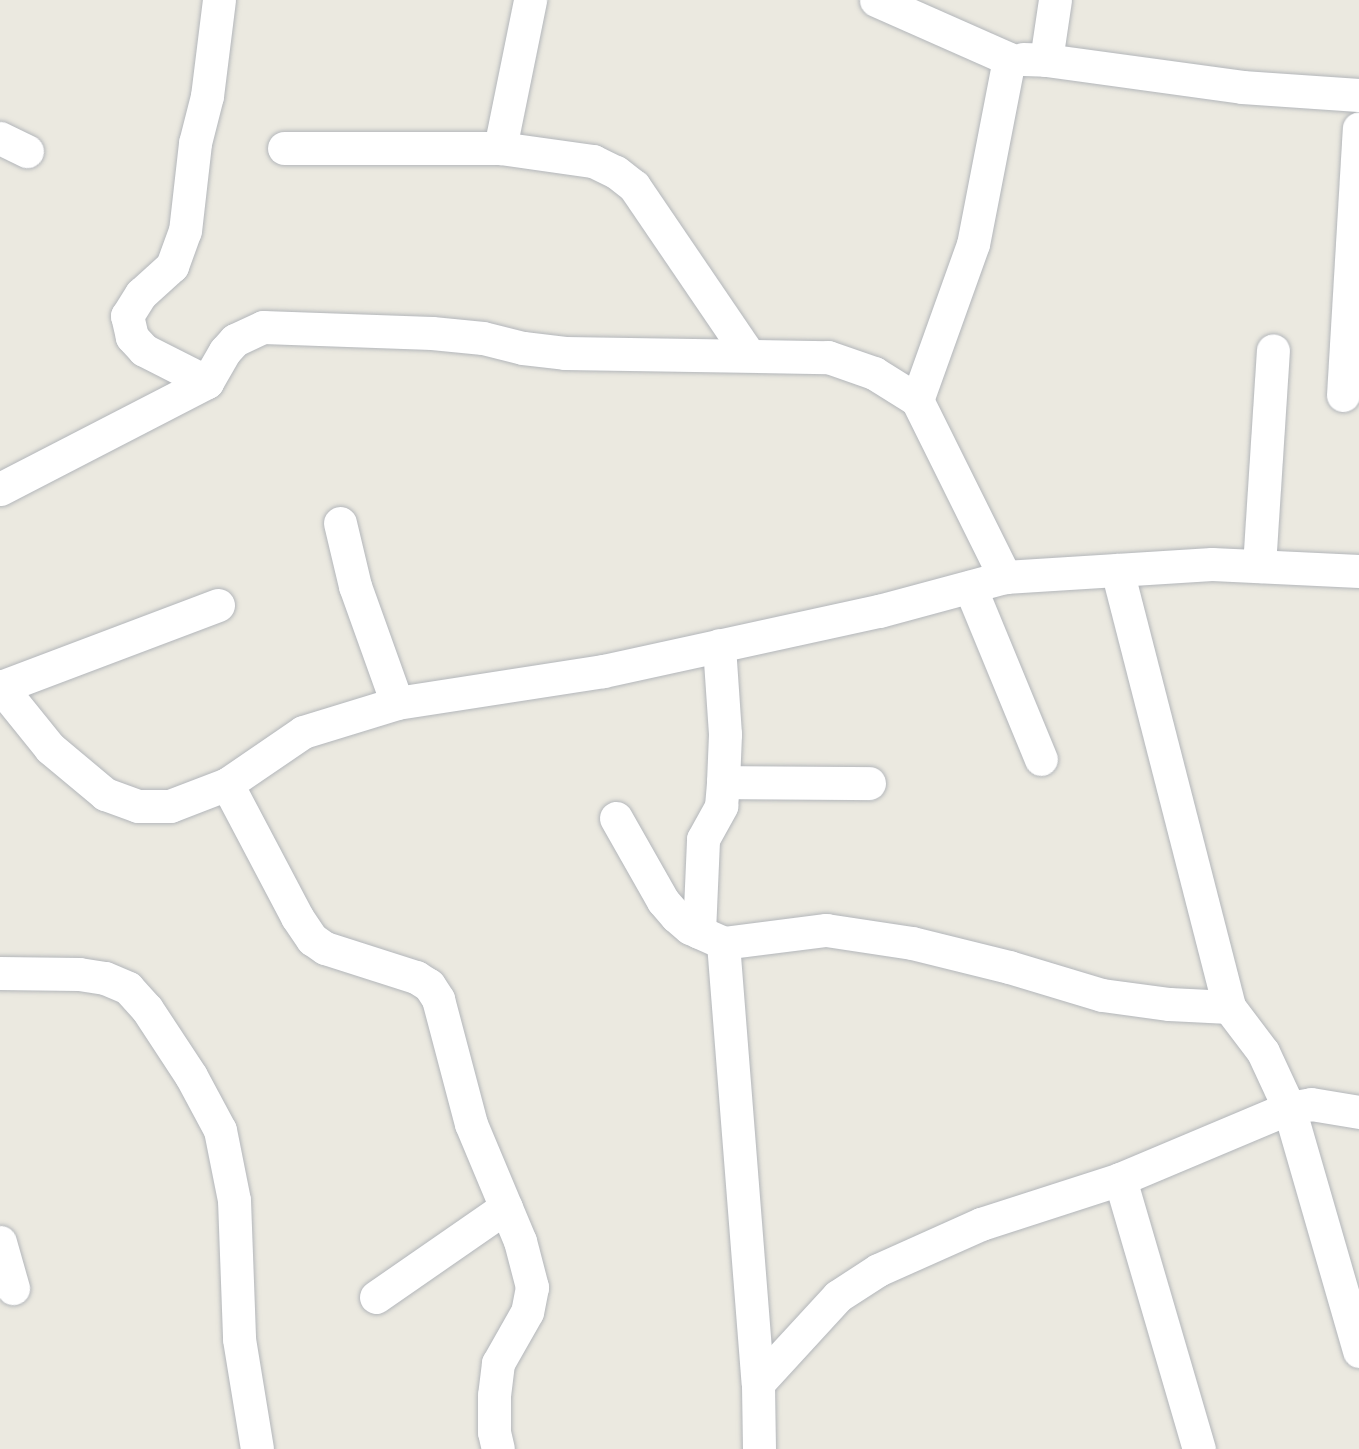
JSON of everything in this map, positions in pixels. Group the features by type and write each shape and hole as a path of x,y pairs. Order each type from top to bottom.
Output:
{"street":[{"path":"207,382 144,350 132,337 128,316 141,294 172,266 185,231 195,143 207,96 219,0"},
{"path":"500,148 530,0"},
{"path":"876,0 1009,59 1046,60 1242,87 1359,95"},
{"path":"1046,60 1055,0"},
{"path":"917,400 973,244 1009,59"},
{"path":"1342,395 1359,128"},
{"path":"284,148 500,148 592,161 616,172 634,186 748,354"},
{"path":"0,489 207,382 225,351 236,340 263,327 432,333 483,338 524,348 565,353 828,357 874,372 917,400 1005,577"},
{"path":"1259,566 1273,350"},
{"path":"340,523 355,586 397,703"},
{"path":"218,605 0,687 50,748 105,794 138,806 170,806 227,784 303,732 397,703 603,670 879,611 1005,577 1212,564 1359,571"},
{"path":"1117,570 1229,1007 1263,1052 1289,1108 1359,1351"},
{"path":"970,587 1041,759"},
{"path":"719,645 725,734 723,782 721,806 703,839 711,938 758,1383 759,1449"},
{"path":"723,782 869,783"},
{"path":"227,784 297,917 312,939 326,948 395,970 429,985 438,999 471,1124 520,1241 532,1287 527,1312 498,1363 494,1395 494,1431 498,1449"},
{"path":"616,818 663,901 676,916 711,938 826,930 912,943 1009,967 1102,995 1169,1004 1229,1007"},
{"path":"0,973 79,974 105,978 128,988 147,1009 192,1077 220,1130 234,1200 239,1338 257,1449"},
{"path":"758,1383 838,1296 878,1270 981,1224 1120,1179 1289,1108 1311,1104 1359,1112"},
{"path":"1120,1179 1199,1449"},
{"path":"376,1297 506,1207"},
{"path":"0,1242 13,1288"}]}
